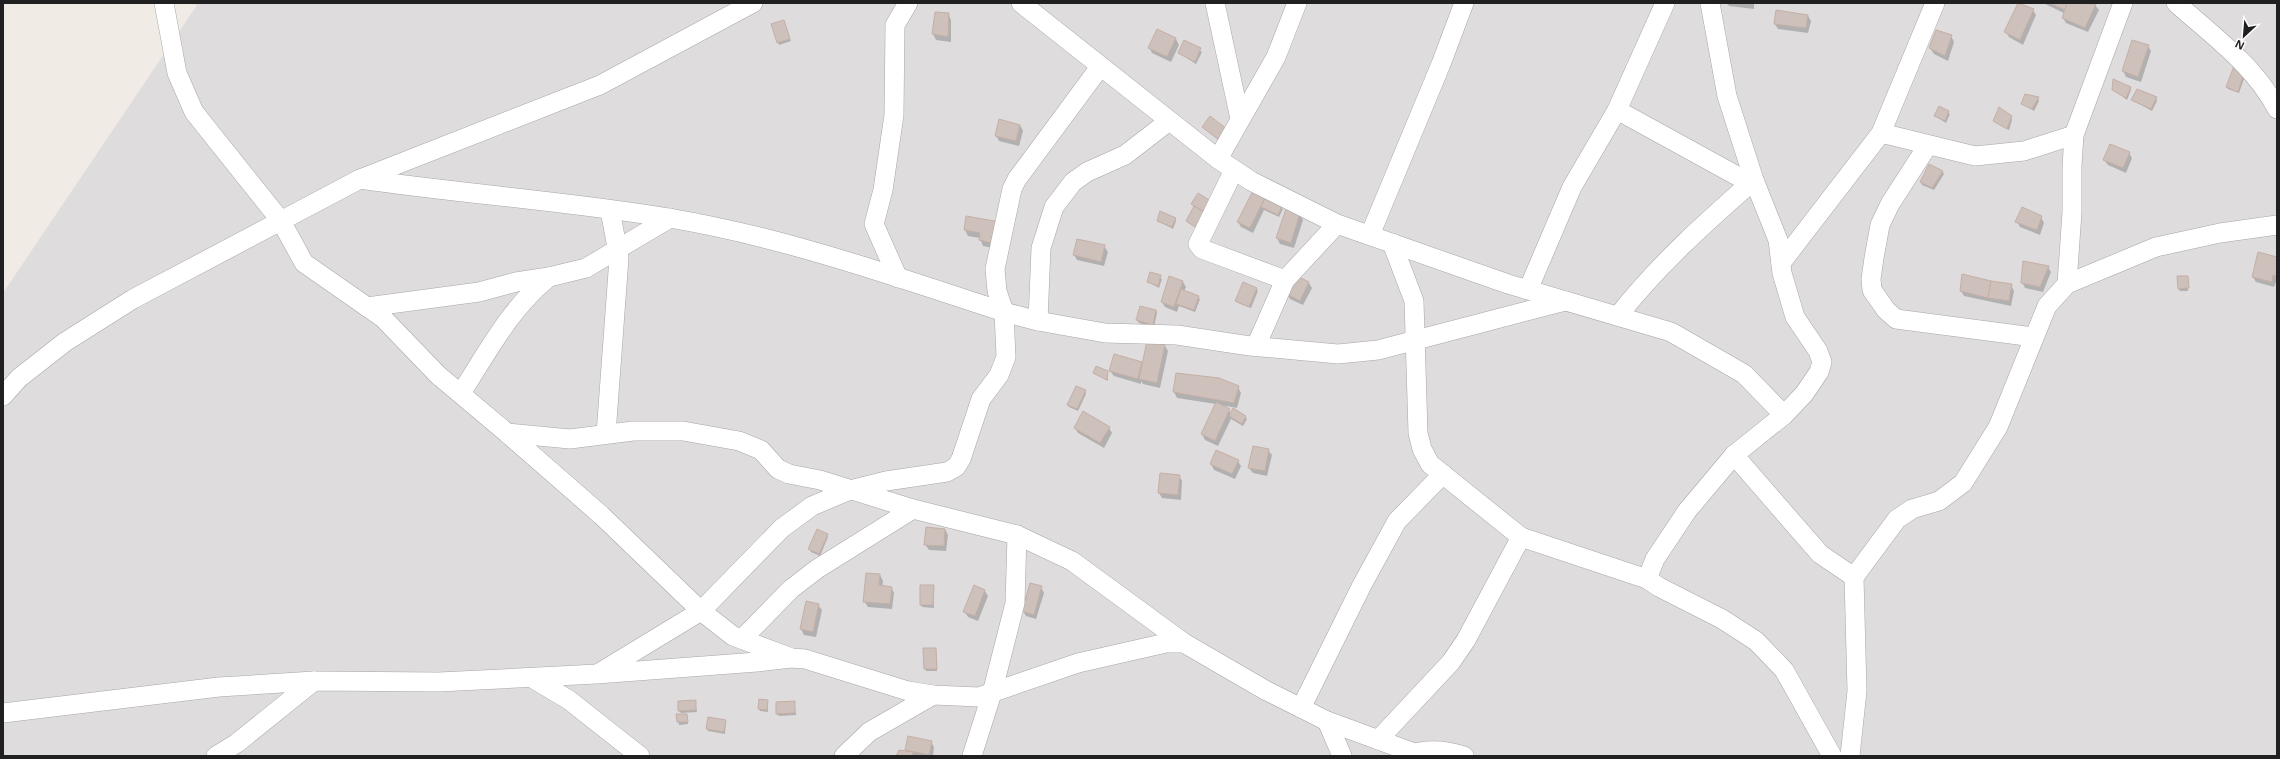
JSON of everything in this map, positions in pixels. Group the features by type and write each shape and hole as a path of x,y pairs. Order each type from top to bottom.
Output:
{"street":[{"path":"164,3 177,72 194,112 281,221 304,263 383,318 438,375 462,393 601,515 701,611 733,636 790,658"},
{"path":"3,396 19,378 65,342 115,310 360,179 600,86 753,3"},
{"path":"898,278 874,224 883,190 894,115 895,25 908,3"},
{"path":"1021,3 1218,159 1234,170 1292,203 1337,224 1528,290 1670,332 1744,374 1784,416"},
{"path":"1215,3 1240,119"},
{"path":"1218,159 1276,56 1297,3"},
{"path":"1370,235 1441,64 1464,3"},
{"path":"1528,290 1572,187 1617,110 1665,3"},
{"path":"1647,579 1656,559 1687,511 1734,455 1784,416 1804,394 1819,372 1822,362 1818,351 1795,317 1781,263 1778,240 1752,181 1727,96 1710,3"},
{"path":"1781,263 1881,133 1919,46 1935,3"},
{"path":"2067,284 2072,212 2074,135 2122,3"},
{"path":"2176,3 2241,61 2269,94 2277,109"},
{"path":"597,674 701,611 782,528 812,506 850,490 886,481 947,472 956,467 961,459 981,400 999,375 1006,357 1004,312 997,291 995,269 1012,189 1017,179 1100,67"},
{"path":"1617,110 1752,181"},
{"path":"1038,321 1041,248 1054,207 1073,182 1087,172 1125,155 1169,121"},
{"path":"1881,133 1975,156 2024,151 2074,135"},
{"path":"1928,144 1890,204 1880,225 1871,279 1872,290 1886,310 1896,319 2034,337"},
{"path":"1234,170 1198,244 1202,249 1285,280"},
{"path":"360,179 670,218 778,241 1004,312 1038,321 1104,333 1177,335 1256,346 1338,354 1378,350 1565,301"},
{"path":"1618,316 1634,296 1681,247 1752,181"},
{"path":"606,434 618,249 610,210"},
{"path":"367,307 479,292 516,282 548,277 586,268 670,218"},
{"path":"1256,346 1285,280 1337,224"},
{"path":"1850,756 1857,691 1854,577 1897,520 1912,509 1939,500 1963,483 1998,427 2047,306 2067,284 2156,247 2220,233 2277,225"},
{"path":"1392,243 1414,301 1418,433 1420,444 1430,464 1521,537 1647,579 1659,587 1722,619 1756,641 1784,670 1832,756"},
{"path":"462,393 515,309 531,291 548,277"},
{"path":"507,433 570,439 633,431 683,431 739,441 761,450 782,471 913,509 1017,535 1072,561 1184,643 1326,721 1411,754 1433,750 1448,751 1464,756"},
{"path":"1734,455 1820,554 1854,577"},
{"path":"1301,708 1362,585 1397,521 1443,474"},
{"path":"742,639 791,589 817,569 913,509"},
{"path":"972,756 992,693 1015,603 1017,535"},
{"path":"1378,740 1451,662 1462,646 1521,537"},
{"path":"3,713 219,687 314,681 439,682 532,678 757,662 790,658 805,659 908,691 933,695 979,697 1078,663 1166,643 1184,643"},
{"path":"532,678 569,700 640,756"},
{"path":"216,756 236,743 314,681"},
{"path":"844,756 869,732 933,695"},
{"path":"1326,721 1342,756"}],"shaded area":[{"path":"183,3 2277,3 2277,756 3,756 3,293 197,5"}],"building":[{"path":"2018,3 2034,9 2020,40 2004,32"},
{"path":"2049,3 2067,3 2065,10"},
{"path":"2067,3 2096,4 2085,28 2062,18"},
{"path":"1776,10 1808,15 1806,28 1774,24"},
{"path":"935,12 949,13 948,37 932,34"},
{"path":"784,20 790,39 777,43 771,24"},
{"path":"1157,29 1176,38 1167,57 1148,48"},
{"path":"1936,30 1952,35 1945,56 1929,48"},
{"path":"1184,40 1201,48 1195,62 1178,53"},
{"path":"2132,40 2149,45 2138,77 2122,71"},
{"path":"2234,66 2244,73 2238,92 2226,87"},
{"path":"2113,79 2131,87 2126,98 2112,90"},
{"path":"2137,89 2157,97 2151,109 2131,100"},
{"path":"2025,94 2039,97 2032,109 2021,104"},
{"path":"1939,106 1949,111 1945,121 1934,116"},
{"path":"1999,107 2012,116 2007,129 1993,121"},
{"path":"1210,116 1227,129 1219,140 1202,127"},
{"path":"999,119 1020,125 1016,141 995,136"},
{"path":"2110,144 2130,152 2123,168 2103,160"},
{"path":"1929,164 1943,171 1932,188 1920,182"},
{"path":"1253,191 1265,198 1250,228 1237,222"},
{"path":"1198,193 1214,203 1204,212 1191,204"},
{"path":"1265,198 1282,206 1278,215 1261,207"},
{"path":"1194,206 1204,212 1195,227 1186,221"},
{"path":"2022,207 2042,216 2037,230 2015,222"},
{"path":"1286,209 1300,213 1291,243 1276,238"},
{"path":"1160,211 1176,218 1172,227 1157,221"},
{"path":"966,216 1000,222 996,244 979,240 980,233 964,230"},
{"path":"1077,239 1105,245 1101,262 1073,255"},
{"path":"2258,252 2277,257 2277,276 2273,275 2272,282 2252,277"},
{"path":"2023,261 2049,266 2040,287 2021,283"},
{"path":"1150,272 1161,275 1158,286 1147,282"},
{"path":"1962,274 1991,281 1988,298 1960,291"},
{"path":"1295,275 1309,282 1300,301 1285,293"},
{"path":"1169,276 1183,281 1174,307 1161,302"},
{"path":"2177,276 2188,276 2189,288 2178,289"},
{"path":"1991,281 2012,284 2009,301 1988,298"},
{"path":"1243,282 1257,288 1249,307 1235,301"},
{"path":"1181,289 1199,296 1194,310 1176,304"},
{"path":"1140,306 1156,310 1153,325 1136,320"},
{"path":"1147,341 1165,345 1157,383 1139,379"},
{"path":"1114,354 1142,362 1138,379 1109,371"},
{"path":"1096,366 1108,371 1107,380 1093,373"},
{"path":"1176,373 1219,378 1239,386 1234,403 1173,392"},
{"path":"1076,386 1086,390 1077,409 1067,405"},
{"path":"1216,402 1230,409 1215,441 1201,434"},
{"path":"1233,408 1246,416 1242,424 1229,416"},
{"path":"1083,411 1110,427 1100,443 1074,428"},
{"path":"1253,446 1269,449 1265,471 1248,468"},
{"path":"1216,450 1239,460 1232,474 1210,464"},
{"path":"1160,473 1180,475 1178,495 1158,493"},
{"path":"926,527 945,529 944,546 924,545"},
{"path":"817,529 828,534 819,554 808,549"},
{"path":"866,573 880,574 879,585 892,587 890,604 863,602"},
{"path":"1030,583 1042,586 1034,615 1022,611"},
{"path":"920,585 934,585 933,605 920,605"},
{"path":"974,585 985,590 975,616 963,612"},
{"path":"806,601 819,604 813,632 800,629"},
{"path":"923,648 936,648 937,669 924,669"},
{"path":"759,699 768,700 767,710 758,709"},
{"path":"696,700 696,710 678,711 678,701"},
{"path":"795,701 795,713 776,714 776,702"},
{"path":"676,714 687,714 688,722 677,722"},
{"path":"708,717 726,720 724,732 706,729"},
{"path":"908,736 932,741 929,755 905,750"},
{"path":"899,750 913,752 912,756 896,756"}]}
